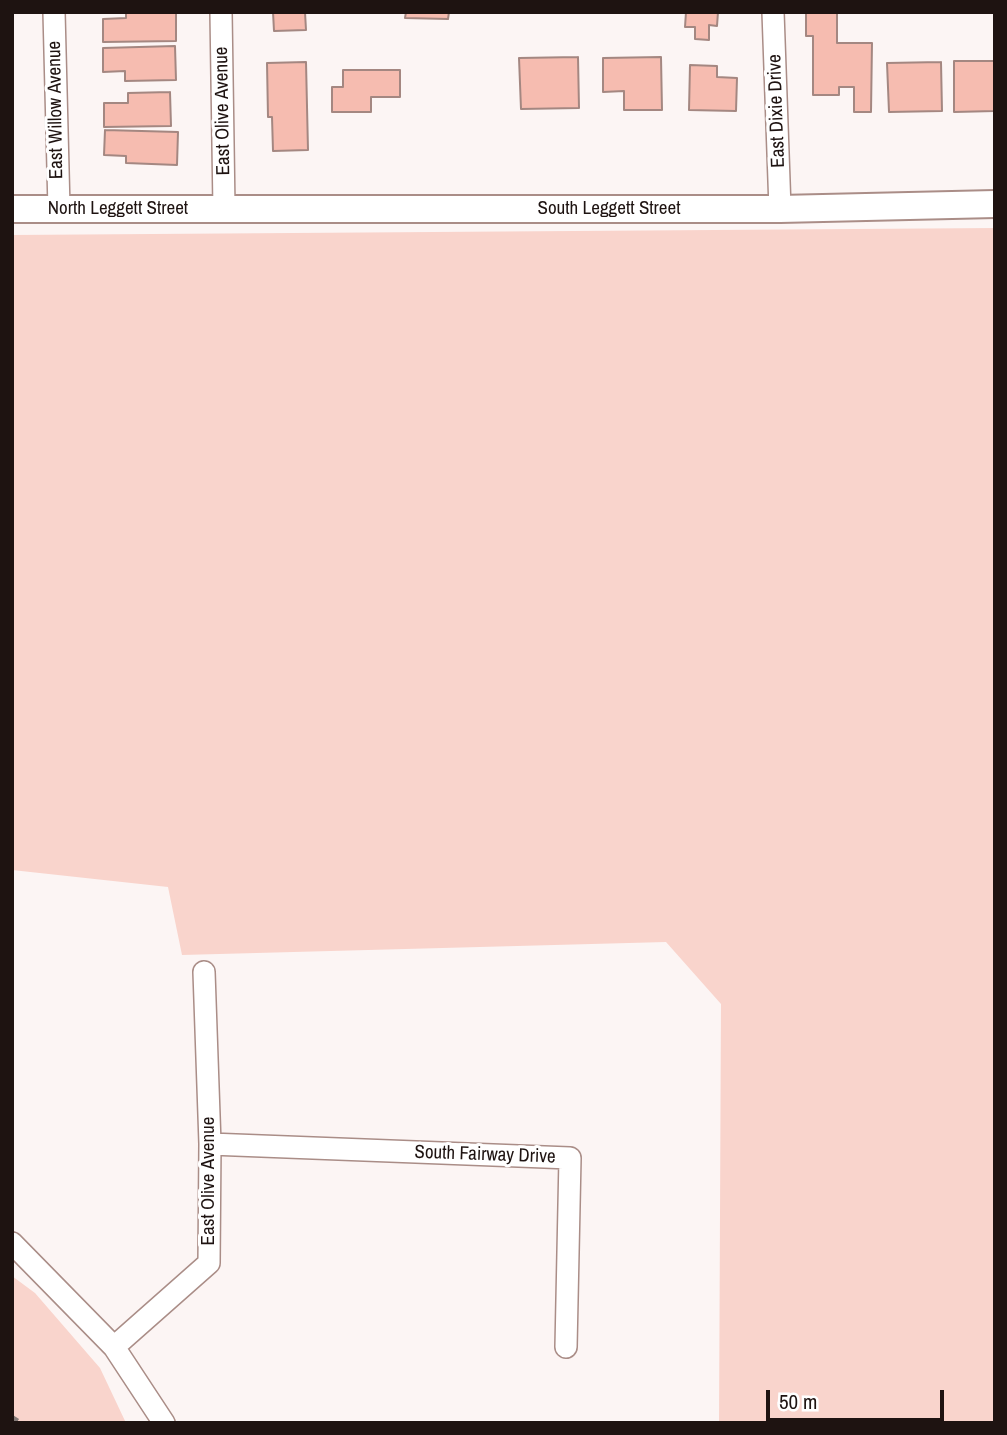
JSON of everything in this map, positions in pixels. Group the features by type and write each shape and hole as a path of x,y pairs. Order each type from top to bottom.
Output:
{"street":[{"name":"East Willow Avenue","path":"54,12 59,209"},
{"name":"East Olive Avenue","path":"222,12 224,209"},
{"name":"East Dixie Drive","path":"773,12 780,209"},
{"name":"South Leggett Street","path":"224,209 780,209 995,204"},
{"name":"North Leggett Street","path":"12,209 224,209"},
{"name":"East Olive Avenue","path":"114,1348 209,1263 210,1144 204,972"},
{"name":"South Fairway Drive","path":"210,1144 570,1158 566,1348"},
{"path":"12,1243 114,1348 164,1423"}],"path":[{"path":"12,1417 21,1423"}],"shaded area":[{"path":"995,228 995,1423 719,1423 721,1004 666,942 182,955 168,887 12,870 12,235"},
{"path":"12,1276 35,1293 100,1368 126,1423 12,1423"}],"building":[{"path":"126,12 176,12 176,41 103,42 103,19 126,18"},
{"path":"273,12 305,12 306,30 274,31"},
{"path":"406,12 449,12 448,19 405,18"},
{"path":"686,12 718,12 717,26 709,25 709,40 695,39 695,27 685,27"},
{"path":"806,12 837,12 837,43 872,43 871,112 854,112 854,87 839,87 839,95 813,95 813,36 806,36"},
{"path":"175,46 176,80 125,81 125,71 103,72 103,48"},
{"path":"578,57 579,108 521,109 519,58"},
{"path":"661,57 662,110 624,110 624,91 603,92 603,58"},
{"path":"954,61 995,61 995,111 954,112"},
{"path":"306,62 308,150 273,151 272,117 268,117 267,63"},
{"path":"941,62 942,111 889,112 887,63"},
{"path":"690,65 717,66 717,77 737,78 736,111 689,110"},
{"path":"343,70 400,70 400,97 371,97 371,112 332,112 332,87 343,87"},
{"path":"170,92 171,126 104,127 104,103 128,103 128,93"},
{"path":"105,130 178,132 177,165 126,163 126,156 104,155"}]}
